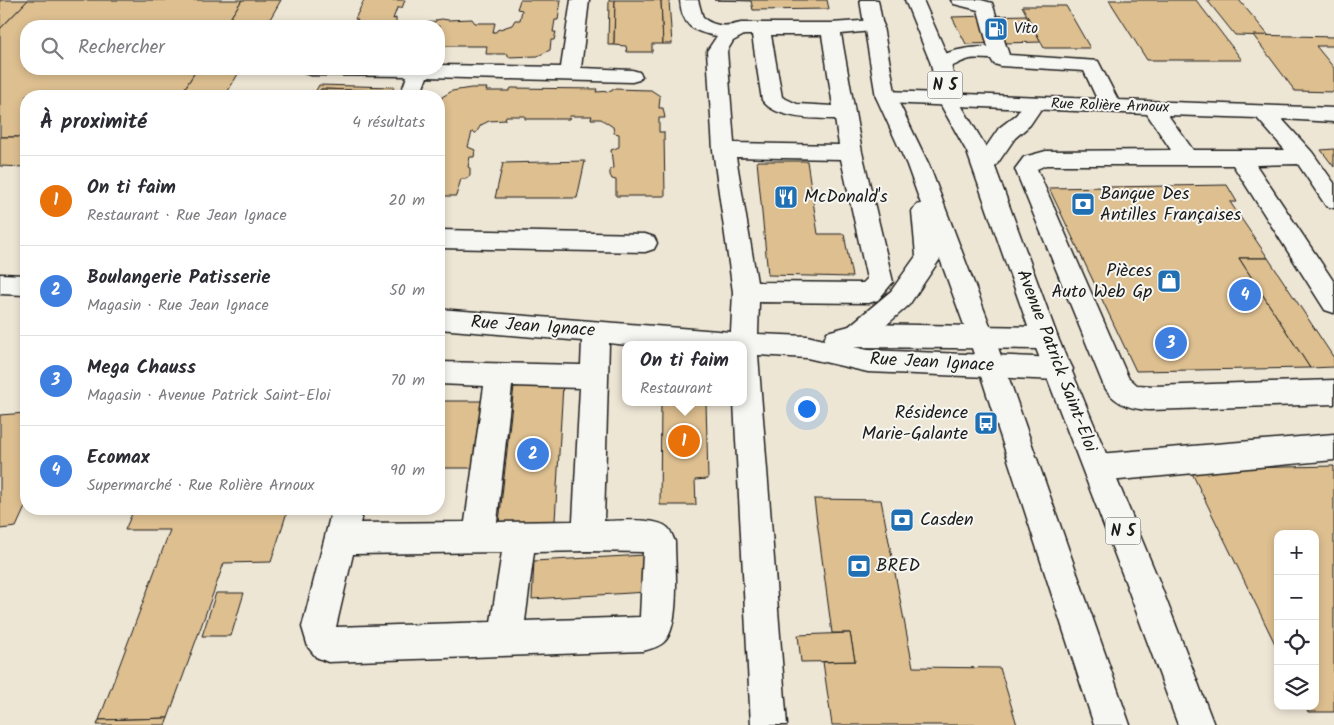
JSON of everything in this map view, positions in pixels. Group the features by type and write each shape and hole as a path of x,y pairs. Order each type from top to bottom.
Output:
{"main road":[{"path":"570,73 580,0"},
{"path":"689,0 689,13 696,23 712,30 730,33 741,29 831,29 875,26"},
{"path":"868,0 875,26 886,97 918,165 981,336 1112,725"},
{"name":"Avenue Patrick Saint-Eloi","path":"914,0 941,64 948,100 978,152 1045,338 1098,468 1196,725"},
{"path":"960,0 986,8 1001,60 1091,65 1111,106"},
{"path":"761,29 772,100 782,107 794,111 844,113"},
{"path":"746,292 869,293 880,282 851,152 831,29"},
{"path":"730,33 717,51 724,150 746,292 744,341"},
{"path":"941,64 968,53 999,54"},
{"path":"445,70 632,76"},
{"path":"412,90 418,75"},
{"name":"Rue Rolière Arnoux","path":"886,97 1334,115"},
{"path":"983,167 1007,133 1022,120 1035,103"},
{"path":"1153,108 1187,158"},
{"path":"1263,112 1304,158 1334,200"},
{"path":"724,150 851,152"},
{"path":"1304,158 1046,158 1034,160 1028,164 1026,169 1122,391 1137,398 1334,392"},
{"path":"1240,158 1334,303"},
{"path":"857,335 900,298 929,257 918,165"},
{"path":"445,239 644,243"},
{"path":"0,284 20,285"},
{"name":"Rue Jean Ignace","path":"445,319 710,341"},
{"path":"588,536 596,331"},
{"name":"Rue Jean Ignace","path":"807,347 857,335 1045,338"},
{"name":"Rue Jean Ignace","path":"747,344 807,347 868,361 1059,369"},
{"path":"445,373 594,377"},
{"path":"479,538 500,374"},
{"path":"747,390 769,725"},
{"path":"1098,468 1334,447"},
{"path":"344,524 479,538 655,537 659,542 657,621 655,628 643,634 328,645 320,635 319,627 344,524"},
{"path":"506,638 520,537"}],"building":[{"path":"0,0 28,0 0,29"},
{"path":"28,0 242,0 229,20 20,20 20,75 193,75 184,90 20,90 20,137 0,137 0,29"},
{"path":"242,0 281,0 269,20 229,20"},
{"path":"364,0 405,0 402,8 397,8 393,19 396,18 396,20 355,19"},
{"path":"520,0 561,0 558,20 555,20 553,32 556,32 554,40 551,40 550,50 538,56 508,57 508,54 486,54 487,46 445,46 445,20 436,20 472,19 475,23 495,23 493,32 496,32 512,25 515,20 520,20 522,10 517,9"},
{"path":"609,0 615,0 614,45 608,45"},
{"path":"615,0 661,0 663,44 652,44 652,52 627,52 626,46 614,45"},
{"path":"661,0 669,0 672,44 663,44"},
{"path":"714,0 827,0 829,9 753,10 751,1"},
{"path":"1109,0 1196,0 1242,60 1147,60"},
{"path":"1207,0 1239,0 1269,36 1235,35"},
{"path":"1022,6 1066,6 1090,48 1044,48"},
{"name":"Vito","path":"1026,15 1041,42 966,44 952,17"},
{"path":"1253,35 1334,37 1334,46 1316,46 1334,68 1334,92 1295,91"},
{"path":"193,75 237,75 229,90 184,90"},
{"path":"319,85 394,87 393,90 316,90"},
{"path":"471,88 487,88 486,91 509,91 511,88 597,89 596,92 612,91 613,89 651,90 660,96 659,108 663,108 665,118 659,118 659,132 664,132 665,196 616,196 616,180 612,179 610,169 613,168 611,150 619,147 619,134 614,133 613,127 601,119 591,119 592,116 570,116 569,119 525,119 525,116 506,116 505,120 489,121 481,125 476,133 472,132 468,147 475,150 474,157 470,157 468,167 470,168 470,176 466,179 461,179 456,196 445,196 445,95 452,91"},
{"path":"321,89 354,90 321,90"},
{"path":"0,137 20,137 20,167 0,166"},
{"path":"1334,149 1334,167 1321,150"},
{"path":"585,161 577,198 495,198 503,163"},
{"name":"McDonald's","path":"757,161 807,161 818,234 844,234 852,277 768,275"},
{"path":"1227,185 1237,202 1230,202 1268,258 1239,258 1310,368 1136,371 1049,188"},
{"path":"1239,258 1268,258 1334,358 1334,367 1310,368"},
{"path":"563,385 555,521 499,523 514,386"},
{"path":"445,401 487,401 476,468 445,468"},
{"path":"661,406 706,406 708,479 695,480 696,505 660,505"},
{"path":"20,413 21,515 16,527 0,529 0,415"},
{"path":"1334,466 1334,712 1308,712 1307,710 1319,710 1319,530 1274,530 1274,642 1190,469"},
{"name":"BRED","path":"814,499 881,500 913,667 1000,668 1017,725 832,725 823,662 855,661 850,633 832,633"},
{"path":"131,515 286,515 271,562 224,563 168,718 99,720 170,530 125,530"},
{"path":"645,555 647,592 532,599 534,561"},
{"path":"216,593 244,593 231,636 202,636"},
{"path":"850,633 855,661 801,662 798,635"},
{"path":"168,718 165,725 97,725 99,720"}],"place":[{"name":"Vito","path":"996,29"},
{"name":"McDonald's","path":"786,197"},
{"name":"Banque Des Antilles Françaises","path":"1083,204"},
{"name":"Pièces Auto Web Gp","path":"1169,281"},
{"name":"Ecomax","path":"1245,295"},
{"name":"Mega Chauss","path":"1171,343"},
{"name":"Résidence Marie-Galante","path":"986,423"},
{"name":"On ti faim","path":"684,441"},
{"name":"Boulangerie Patisserie","path":"533,454"},
{"name":"Casden","path":"902,520"},
{"name":"BRED","path":"859,566"}]}
